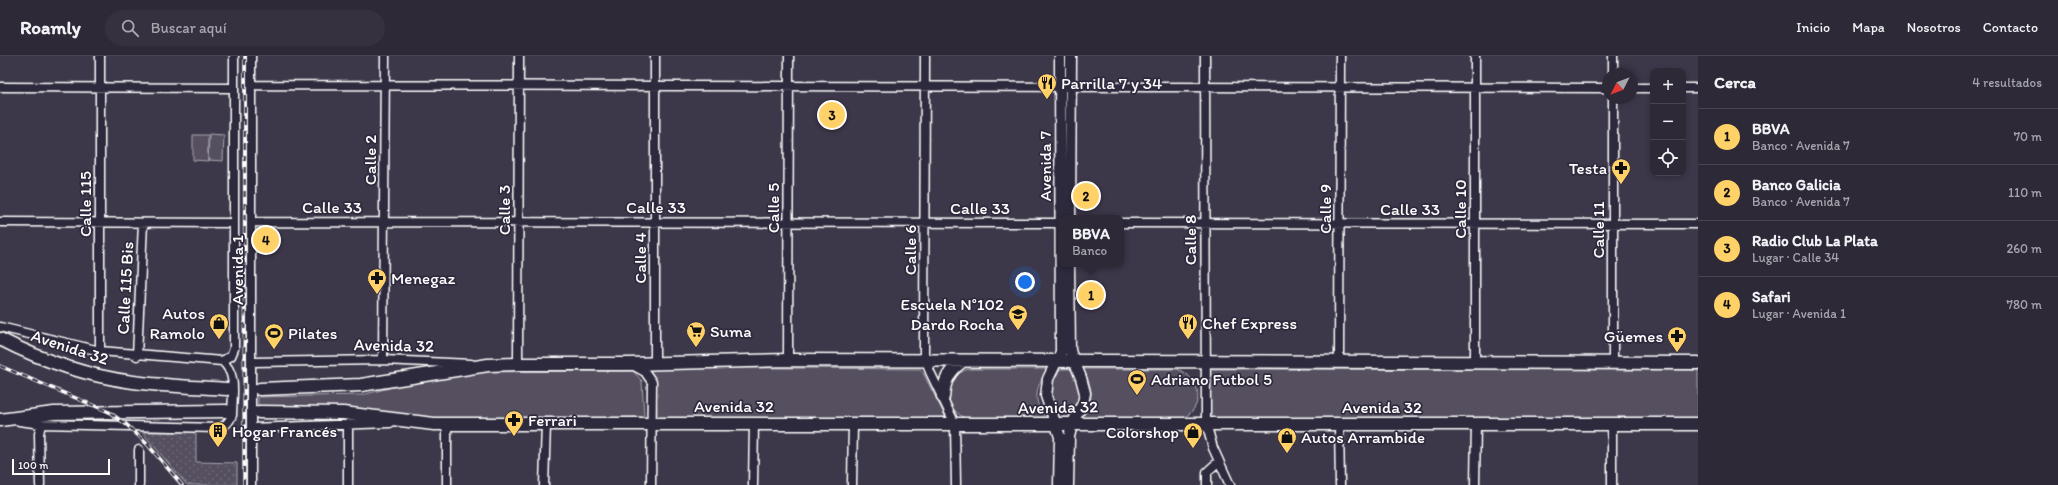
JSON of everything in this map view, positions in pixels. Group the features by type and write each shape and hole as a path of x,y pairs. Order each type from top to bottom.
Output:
{"highway":[{"name":"Avenida 32","path":"0,339 32,355 105,377 133,382 227,389"},
{"name":"Avenida 32","path":"260,389 361,385 488,365 518,364 655,364 788,360 1698,363"},
{"path":"943,397 944,385 948,375 963,361"},
{"path":"5,420 42,414 85,412 226,411"},
{"name":"Avenida 32","path":"259,412 350,413 418,422 447,424 1698,424"}],"main road":[{"name":"Avenida 7","path":"1060,56 1061,215"},
{"name":"Avenida 7","path":"1070,215 1072,56"},
{"name":"Avenida 7","path":"1059,485 1060,437 1057,424 1050,410 1046,396 1048,379 1061,352 1061,267"},
{"path":"1068,485 1069,437 1072,424 1083,403 1085,394 1081,378 1070,351 1069,267"}],"street":[{"name":"Calle 115","path":"100,56 100,351"},
{"name":"Avenida 1","path":"222,361 231,356 234,349 234,56"},
{"name":"Avenida 1","path":"250,485 252,362 252,56"},
{"name":"Calle 2","path":"383,360 385,56"},
{"name":"Calle 3","path":"518,364 519,56"},
{"name":"Calle 4","path":"655,56 655,364"},
{"name":"Calle 5","path":"788,360 789,56"},
{"name":"Calle 6","path":"925,56 926,361 955,424 956,485"},
{"name":"Calle 8","path":"1205,56 1206,423 1218,461 1230,485"},
{"name":"Calle 9","path":"1339,362 1340,56"},
{"name":"Calle 10","path":"1475,56 1475,362"},
{"path":"1613,56 1613,68"},
{"path":"252,85 1602,88"},
{"path":"0,87 234,88"},
{"path":"1638,88 1650,88"},
{"path":"1686,88 1698,88"},
{"name":"Calle 11","path":"1613,104 1613,363"},
{"path":"0,222 234,223"},
{"name":"Calle 33","path":"252,222 1058,223"},
{"name":"Calle 115 Bis","path":"137,356 143,223"},
{"name":"Calle 33","path":"1124,223 1698,224"},
{"path":"0,327 100,351 137,356 222,361 230,370 232,377 232,415 227,424 218,428 41,424 5,420"},
{"name":"Avenida 32","path":"252,362 383,360 488,365"},
{"path":"629,364 646,372 652,382 651,485"},
{"name":"Avenida 32","path":"251,428 418,422"},
{"path":"753,485 754,423"},
{"path":"852,485 853,423"},
{"path":"1475,485 1476,423"},
{"path":"40,485 39,434 41,424"},
{"path":"348,424 348,485"},
{"path":"447,424 447,485"},
{"path":"544,485 546,424"},
{"path":"1339,424 1340,485"},
{"path":"1612,424 1612,485"},
{"path":"139,450 139,485"},
{"path":"1207,485 1207,472 1218,461"}],"shaded area":[{"path":"209,134 224,135 223,161 208,160"},
{"path":"193,135 208,135 208,161 193,160"},
{"path":"648,367 921,369 946,418 945,420 657,418 656,381"},
{"path":"969,369 1048,369 1040,382 1037,394 1039,406 1046,419 969,419 960,415 950,402 950,386 960,373"},
{"path":"1060,369 1070,369 1079,381 1081,387 1082,393 1079,405 1070,418 1059,418 1052,406 1050,394 1051,387"},
{"path":"1082,369 1177,369 1186,373 1192,380 1198,394 1197,402 1193,410 1187,416 1178,420 1080,420 1085,414 1091,395 1089,382"},
{"path":"1211,369 1698,370 1698,420 1209,419 1208,371"},
{"path":"633,371 642,381 644,417 429,420 258,409 258,397 362,395 451,372"},
{"path":"142,432 196,432 196,462 237,463 237,485 187,485"}],"tunnel":[{"path":"227,389 260,389"},
{"path":"226,411 259,412"}],"railway":[{"path":"244,485 245,56"},
{"path":"0,366 109,412 127,425 148,445 182,485"}],"place":[{"name":"Parrilla 7 y 34","path":"1047,100"},
{"name":"Radio Club La Plata","path":"832,115"},
{"name":"Testa","path":"1621,185"},
{"name":"Banco Galicia","path":"1086,196"},
{"name":"Safari","path":"266,240"},
{"name":"Menegaz","path":"377,295"},
{"name":"BBVA","path":"1091,295"},
{"name":"Escuela N°102 Dardo Rocha","path":"1018,331"},
{"name":"Autos Ramolo","path":"219,340"},
{"name":"Chef Express","path":"1188,340"},
{"name":"Suma","path":"696,348"},
{"name":"Pilates","path":"274,350"},
{"name":"Güemes","path":"1677,353"},
{"name":"Adriano Futbol 5","path":"1137,396"},
{"name":"Ferrari","path":"514,437"},
{"name":"Hogar Francés","path":"218,448"},
{"name":"Colorshop","path":"1193,449"},
{"name":"Autos Arrambide","path":"1287,454"}]}
